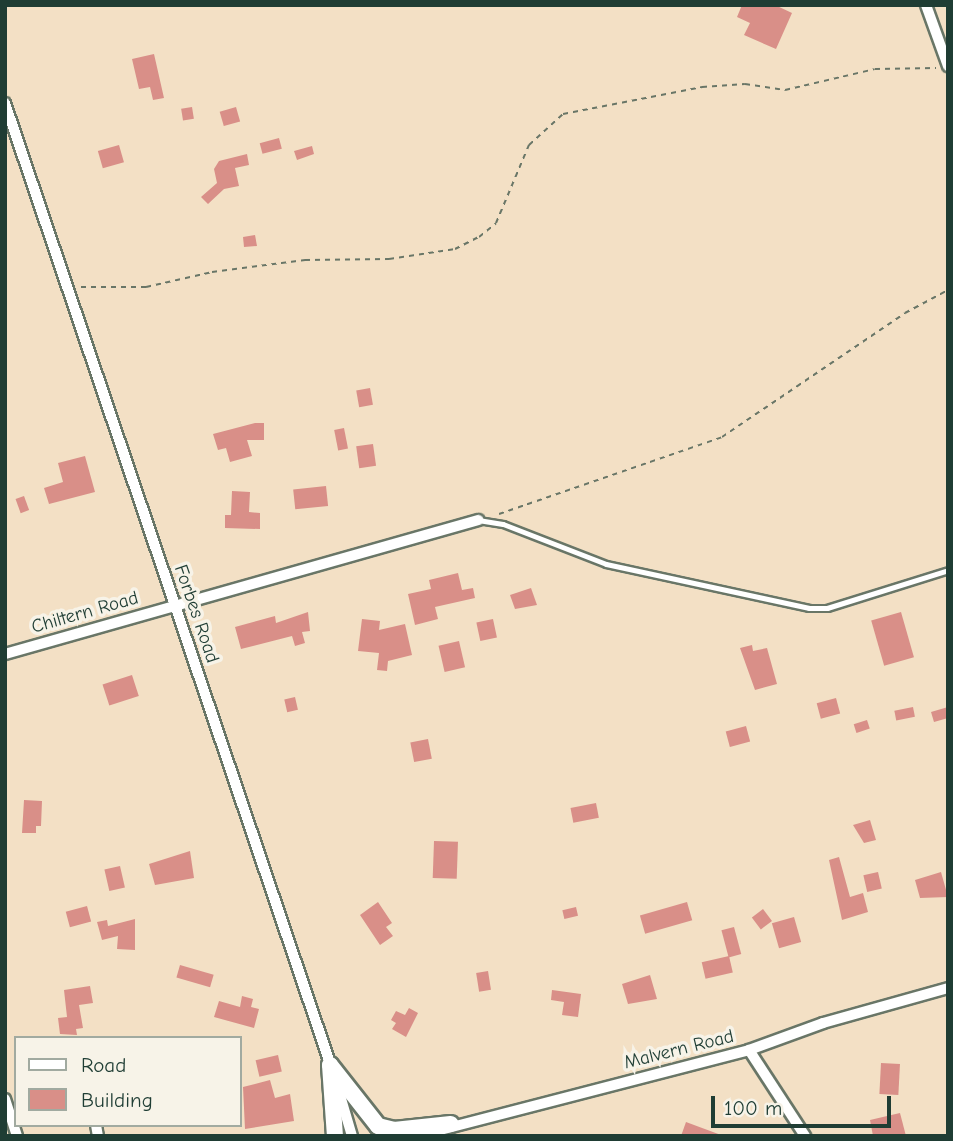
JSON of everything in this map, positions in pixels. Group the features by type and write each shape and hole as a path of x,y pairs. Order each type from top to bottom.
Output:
{"main road":[{"path":"330,1065 378,1126 394,1130 451,1124"},
{"path":"330,1065 335,1136"},
{"path":"435,1136 451,1124"}],"street":[{"path":"926,5 943,37 948,67"},
{"name":"Forbes Road","path":"5,103 69,286 352,1136"},
{"name":"Chiltern Road","path":"5,654 478,520"},
{"name":"Malvern Road","path":"417,1136 451,1124 749,1050 823,1023 948,988"},
{"path":"749,1050 805,1136"},
{"path":"5,1098 14,1126"}],"lane":[{"path":"478,520 503,524 606,564 809,608 827,608 948,570"}],"path":[{"path":"69,286 146,288 224,270 305,260 389,258 455,248 479,237 496,223 529,145 563,114 702,87 745,84 785,90 875,69 948,67"},
{"path":"478,520 722,438 905,313 948,290"}],"building":[{"path":"742,5 775,5 792,13 776,49 744,35 750,23 737,17"},
{"path":"154,54 164,98 153,100 150,87 139,89 132,59"},
{"path":"192,107 194,119 183,121 181,109"},
{"path":"236,107 240,121 224,126 220,112"},
{"path":"279,138 282,149 263,154 260,143"},
{"path":"119,145 124,162 103,168 98,151"},
{"path":"312,146 314,154 297,160 294,151"},
{"path":"247,154 249,165 235,168 239,186 224,189 208,204 201,197 217,183 214,169 219,161"},
{"path":"255,235 257,246 244,247 243,237"},
{"path":"370,388 373,405 359,407 356,390"},
{"path":"264,423 264,440 247,440 252,456 230,462 226,448 218,450 213,434"},
{"path":"344,428 348,449 338,451 334,430"},
{"path":"373,444 376,466 359,468 356,446"},
{"path":"85,456 95,492 49,504 44,488 63,482 58,463"},
{"path":"326,486 328,506 295,509 293,489"},
{"path":"232,491 250,492 249,512 260,513 260,529 225,528 225,515 231,515"},
{"path":"24,496 29,510 21,513 16,499"},
{"path":"458,573 462,590 473,588 475,598 435,607 438,619 415,625 408,594 431,589 429,580"},
{"path":"531,588 537,605 515,609 510,595"},
{"path":"308,612 310,631 302,632 305,643 295,646 292,636 241,649 235,627 275,616 276,623"},
{"path":"901,612 914,657 884,666 871,621"},
{"path":"362,619 380,621 379,630 405,624 412,655 388,661 387,671 377,670 379,653 358,651"},
{"path":"493,619 497,638 480,641 476,623"},
{"path":"459,641 465,667 445,672 439,646"},
{"path":"752,645 753,651 767,648 777,684 755,690 740,648"},
{"path":"132,675 139,696 109,706 103,685"},
{"path":"295,697 298,710 287,712 284,699"},
{"path":"836,698 840,713 821,719 817,703"},
{"path":"913,707 915,717 896,720 894,711"},
{"path":"948,707 948,718 934,722 931,712"},
{"path":"867,720 870,729 856,733 854,724"},
{"path":"746,726 750,741 730,747 726,731"},
{"path":"428,739 432,759 414,762 410,742"},
{"path":"24,800 42,801 41,826 36,826 36,833 22,833"},
{"path":"596,803 599,818 573,823 570,808"},
{"path":"870,820 876,840 864,843 853,825"},
{"path":"434,841 458,842 457,879 433,878"},
{"path":"190,851 194,878 155,885 149,864"},
{"path":"839,857 850,897 863,893 868,912 842,920 829,860"},
{"path":"120,866 125,887 109,891 104,870"},
{"path":"878,872 882,889 867,892 863,875"},
{"path":"941,872 948,897 920,898 915,880"},
{"path":"378,902 392,923 386,927 393,936 380,945 360,915"},
{"path":"687,902 692,920 645,934 640,916"},
{"path":"87,906 91,921 70,927 66,912"},
{"path":"576,907 578,916 564,919 562,910"},
{"path":"763,909 772,921 761,929 752,917"},
{"path":"794,917 801,942 779,948 772,923"},
{"path":"135,919 135,950 117,949 118,936 102,940 97,922 107,920 108,926"},
{"path":"734,927 741,954 729,957 721,930"},
{"path":"729,956 733,973 706,979 702,962"},
{"path":"180,965 214,975 210,987 176,977"},
{"path":"488,971 491,990 479,992 476,973"},
{"path":"650,975 657,999 628,1004 622,984"},
{"path":"90,986 93,1003 79,1005 83,1028 76,1029 77,1035 60,1034 58,1018 67,1017 64,990"},
{"path":"552,990 581,994 578,1017 562,1015 564,1002 551,1000"},
{"path":"242,996 253,999 251,1007 259,1009 254,1028 214,1017 219,1001 240,1007"},
{"path":"409,1008 418,1013 406,1037 392,1029 396,1023 391,1020 396,1011 405,1015"},
{"path":"278,1055 282,1072 259,1077 256,1060"},
{"path":"881,1063 900,1064 898,1095 879,1094"},
{"path":"270,1080 275,1098 290,1094 294,1121 245,1129 243,1087"},
{"path":"900,1113 906,1136 873,1136 870,1120"},
{"path":"686,1122 721,1135 721,1136 681,1136"}]}
